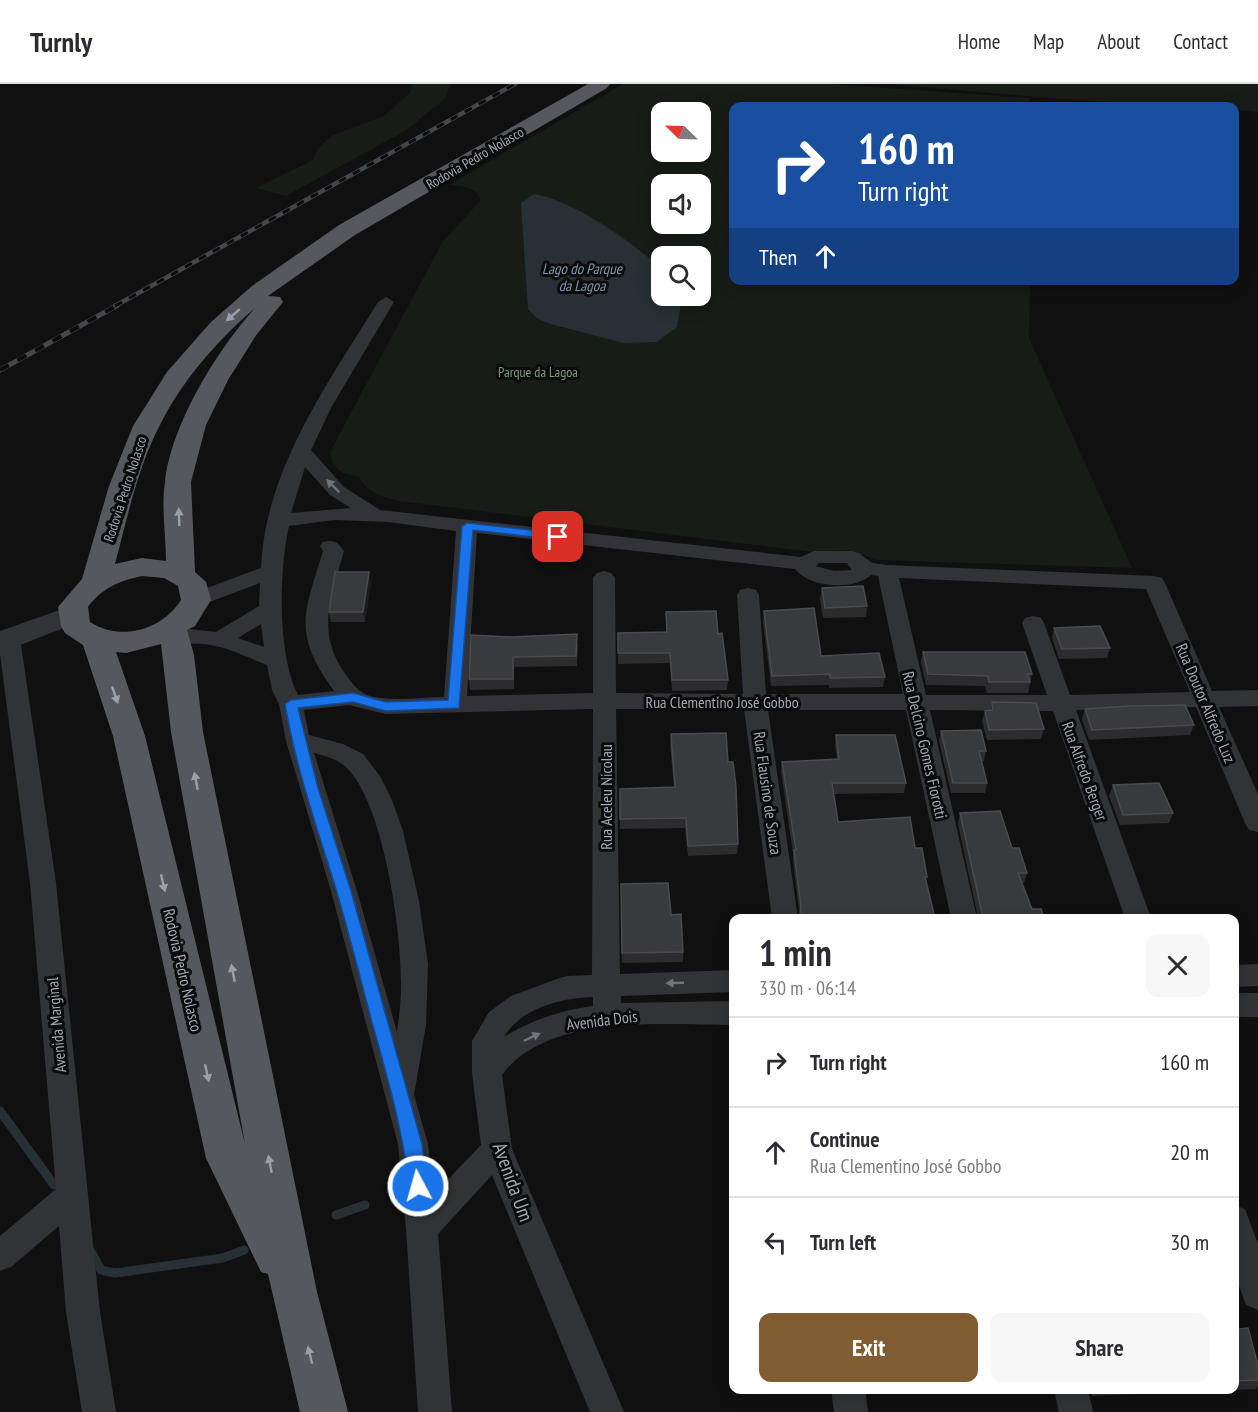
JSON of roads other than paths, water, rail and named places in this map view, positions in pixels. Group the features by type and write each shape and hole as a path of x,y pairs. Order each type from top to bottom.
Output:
{"highway":[{"name":"Rodovia Pedro Nolasco","path":"96,583 123,486 146,426 176,377 219,327 260,291 348,230 601,84"},
{"name":"Rodovia Pedro Nolasco","path":"324,1412 294,1292 187,732 179,655 178,482 193,425 216,380 247,331 279,293 348,230"},
{"path":"142,567 171,570 180,610 158,635 126,642 85,626 73,608 86,588 111,574 142,567"},
{"name":"Rodovia Pedro Nolasco","path":"85,626 129,736 227,1158 294,1292"}],"street":[{"path":"386,302 323,406 286,491 270,572 270,609 277,661 284,690 291,704 298,741 344,891 413,1144 422,1229 435,1412"},
{"path":"302,451 337,491 372,513"},
{"path":"280,521 313,516 372,513 804,564 814,557 852,557 876,570"},
{"path":"454,704 467,526"},
{"path":"330,546 334,551 317,617 316,633 321,650 336,677 353,698"},
{"name":"Rua Doutor Alfredo Luz","path":"876,570 1155,583 1258,823"},
{"name":"Rua Delcino Gomes Fiorotti","path":"876,570 915,703 963,914"},
{"path":"270,572 180,610 201,635 220,639 277,661"},
{"name":"Rua Aceleu Nicolau","path":"604,578 608,1016"},
{"name":"Rua Flausino de Souza","path":"748,595 755,703 784,914"},
{"path":"220,639 270,609"},
{"name":"Rua Alfredo Berger","path":"1033,623 1137,914"},
{"path":"5,641 85,626"},
{"name":"Avenida Marginal","path":"5,641 43,883 83,1312 99,1412"},
{"name":"Rua Clementino José Gobbo","path":"291,704 353,698 386,706 606,701 1060,703 1258,698"},
{"path":"298,741 337,751 355,760 371,780 389,829 412,929 415,984 412,1034 400,1095"},
{"path":"1239,976 1258,975"},
{"name":"Avenida Dois","path":"606,986 729,981"},
{"name":"Avenida Um","path":"606,986 567,987 521,1004 499,1020 486,1041 487,1072 497,1149 607,1412"},
{"path":"1239,1005 1258,1005"},
{"name":"Avenida Dois","path":"487,1072 504,1052 530,1037 562,1024 608,1016 729,1013"},
{"path":"422,1229 497,1149"},
{"path":"0,1256 72,1196"},
{"path":"1239,1235 1258,1294"},
{"path":"849,1394 851,1412"},
{"path":"1072,1394 1076,1412"}],"water":[{"name":"Lago do Parque da Lagoa","path":"534,194 550,198 584,213 634,246 651,260 651,306 680,306 677,327 657,342 624,343 538,319 528,309 521,203"}],"waterway":[{"path":"0,1111 54,1185"},
{"path":"336,1215 365,1205"},
{"path":"90,1250 101,1270 115,1273 223,1258 244,1250"}],"railway":[{"path":"115,306 515,84"},
{"path":"0,370 118,305"}],"park label":[{"name":"Parque da Lagoa","path":"538,372"}]}
